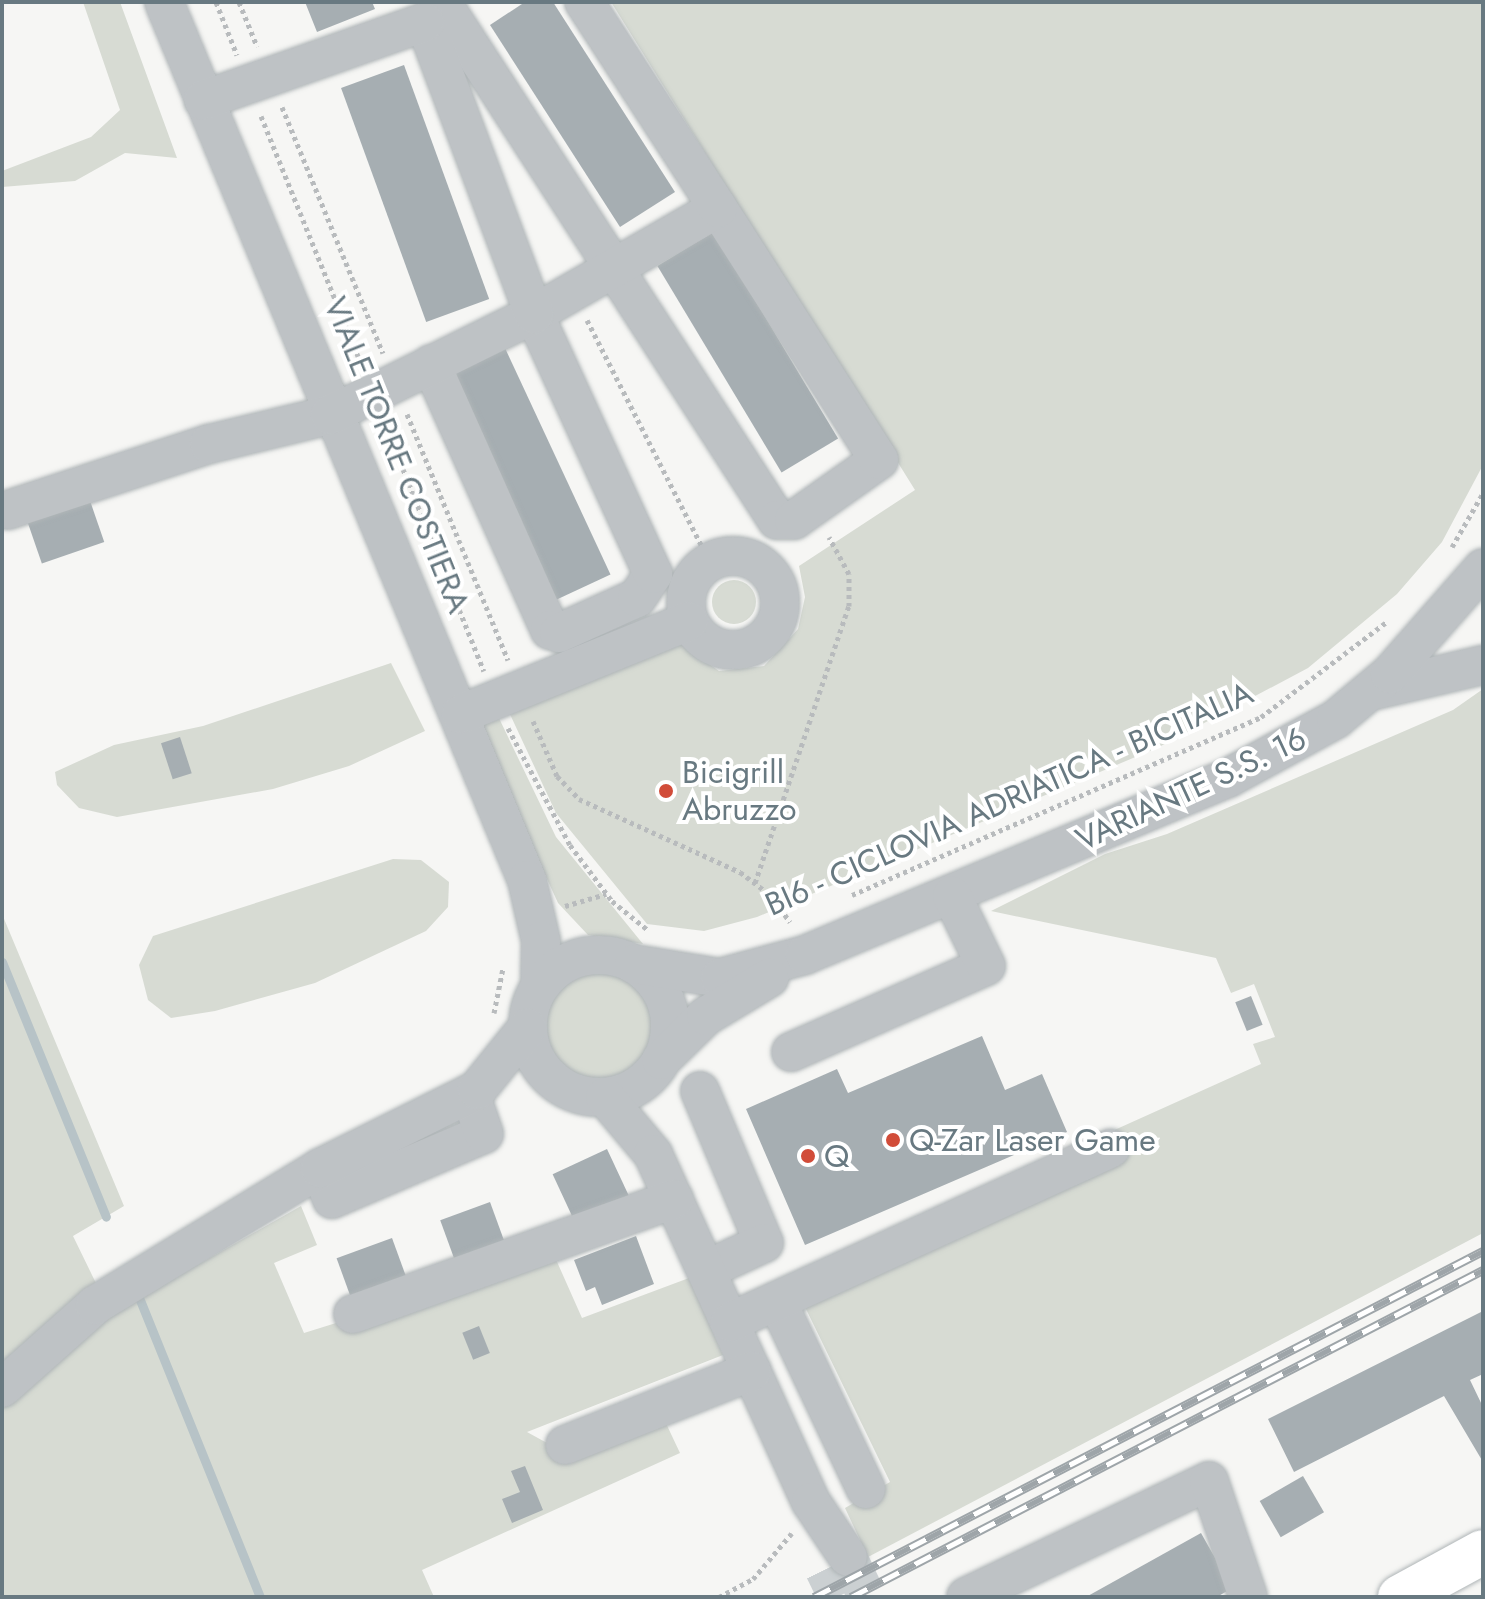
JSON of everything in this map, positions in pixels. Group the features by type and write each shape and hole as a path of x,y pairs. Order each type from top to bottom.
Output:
{"main road":[{"path":"1400,1597 1483,1552"}],"street":[{"name":"VIALE TORRE COSTIERA","path":"164,2 330,415 461,714 527,880 541,941 540,984"},
{"path":"449,12 610,271 777,520 794,520 879,460 584,2"},
{"path":"203,100 449,12"},
{"path":"431,364 550,630 559,633 637,598 653,574 534,314 449,12"},
{"path":"8,510 209,444 330,415 534,314 718,208"},
{"path":"739,556 766,569 779,596 775,625 753,646 723,649 689,621 688,587 710,562 739,556"},
{"name":"VARIANTE S.S. 16","path":"631,950 720,978 850,938 1228,778 1336,719 1368,691 1483,568"},
{"path":"461,714 689,621"},
{"path":"1368,691 1483,665"},
{"name":"VIALE TORRE COSTIERA","path":"527,880 563,925 631,950"},
{"path":"791,1052 986,966 952,896"},
{"name":"VARIANTE S.S. 16","path":"658,1065 706,1016 850,938"},
{"path":"2,1388 95,1305 320,1168 474,1091 527,1028 540,984 569,961 631,950 664,996 670,1017 647,1105 653,1154"},
{"path":"527,1028 543,1071 561,1087"},
{"path":"474,1091 561,1087 605,1097 633,1088 658,1065"},
{"path":"700,1091 764,1243 706,1270"},
{"path":"605,1097 653,1154 811,1502 836,1564"},
{"path":"730,1322 1110,1149"},
{"path":"353,1314 674,1199"},
{"path":"777,1301 866,1489"},
{"path":"565,1445 752,1371"},
{"path":"966,1597 1209,1481 1248,1597"}],"path":[{"name":"VIALE TORRE COSTIERA","path":"216,2 258,78 384,388 508,695 536,791 606,894 631,950"},
{"path":"239,2 258,78 508,695 557,776 579,799 755,883 790,922"},
{"path":"573,292 710,562"},
{"path":"1447,555 1483,493"},
{"path":"755,883 849,606 849,574 812,507"},
{"name":"BI6 - CICLOVIA ADRIATICA - BICITALIA","path":"838,902 1261,717 1347,659 1399,610"},
{"path":"562,907 606,894"},
{"name":"BI6 - CICLOVIA ADRIATICA - BICITALIA","path":"778,928 803,917"},
{"path":"631,950 662,934"},
{"path":"719,1597 753,1579 783,1549 811,1502"}],"shaded area":[{"path":"83,2 120,2 177,158 125,153 75,181 2,187 2,171 91,137 120,110"},
{"path":"611,2 1483,2 1483,465 1442,542 1397,594 1308,668 1159,747 757,917 704,931 647,924 556,813 508,710 676,640 719,671 764,666 798,629 805,597 799,566 915,490"},
{"path":"734,580 749,587 756,602 749,617 734,624 719,617 712,602 719,587"},
{"path":"391,663 425,731 349,766 273,789 117,817 79,808 57,785 55,772 114,745 203,726"},
{"path":"1483,689 1483,1233 868,1557 845,1508 890,1482 805,1307 1110,1132 1261,1064 1253,1044 1275,1037 1254,984 1231,993 1216,958 991,911 1105,854 1167,834 1453,710"},
{"path":"497,714 556,837 643,944 588,935 558,903 476,724"},
{"path":"393,859 421,860 449,882 448,907 426,931 315,983 215,1011 171,1018 148,1000 139,965 153,936"},
{"path":"2,914 124,1206 73,1236 111,1314 301,1206 317,1245 274,1263 304,1333 554,1255 582,1318 689,1278 723,1355 527,1432 567,1454 663,1417 680,1453 422,1570 434,1597 2,1597"},
{"path":"600,967 622,972 641,984 653,1003 658,1025 653,1047 641,1066 622,1078 600,1083 578,1078 559,1066 547,1047 542,1025 547,1003 559,984 578,972"}],"building":[{"path":"305,2 372,2 375,9 317,32"},
{"path":"525,2 553,2 675,192 620,227 490,25"},
{"path":"404,65 489,299 426,322 341,88"},
{"path":"714,232 838,439 782,473 657,266"},
{"path":"504,346 610,574 552,601 446,373"},
{"path":"87,492 104,542 42,564 25,513"},
{"path":"180,737 192,773 173,779 161,743"},
{"path":"1251,996 1263,1025 1247,1031 1235,1002"},
{"name":"Q-Zar Laser Game","path":"982,1036 1005,1090 1042,1074 1067,1132 805,1245 746,1109 837,1069 848,1093"},
{"path":"607,1149 630,1199 576,1224 553,1174"},
{"path":"490,1202 508,1251 458,1269 440,1220"},
{"path":"636,1236 654,1284 602,1305 595,1287 586,1291 574,1260"},
{"path":"392,1238 410,1288 355,1308 337,1258"},
{"path":"1483,1311 1483,1374 1470,1380 1483,1407 1483,1462 1444,1396 1294,1472 1268,1419"},
{"path":"479,1326 490,1353 473,1360 462,1333"},
{"path":"525,1466 543,1510 512,1523 502,1499 520,1492 511,1471"},
{"path":"1303,1476 1324,1512 1281,1537 1260,1501"},
{"path":"1201,1533 1232,1588 1217,1597 1086,1597"}],"waterway":[{"path":"2,962 106,1217"},
{"path":"140,1300 260,1597"}],"tunnel":[{"path":"848,1557 867,1597"},
{"path":"824,1570 837,1597"}],"railway":[{"path":"814,1597 1483,1251"},
{"path":"851,1597 1483,1270"}],"place":[{"name":"Bicigrill Abruzzo","path":"666,791"},
{"name":"Q-Zar Laser Game","path":"893,1140"},
{"name":"Q","path":"808,1156"}]}
